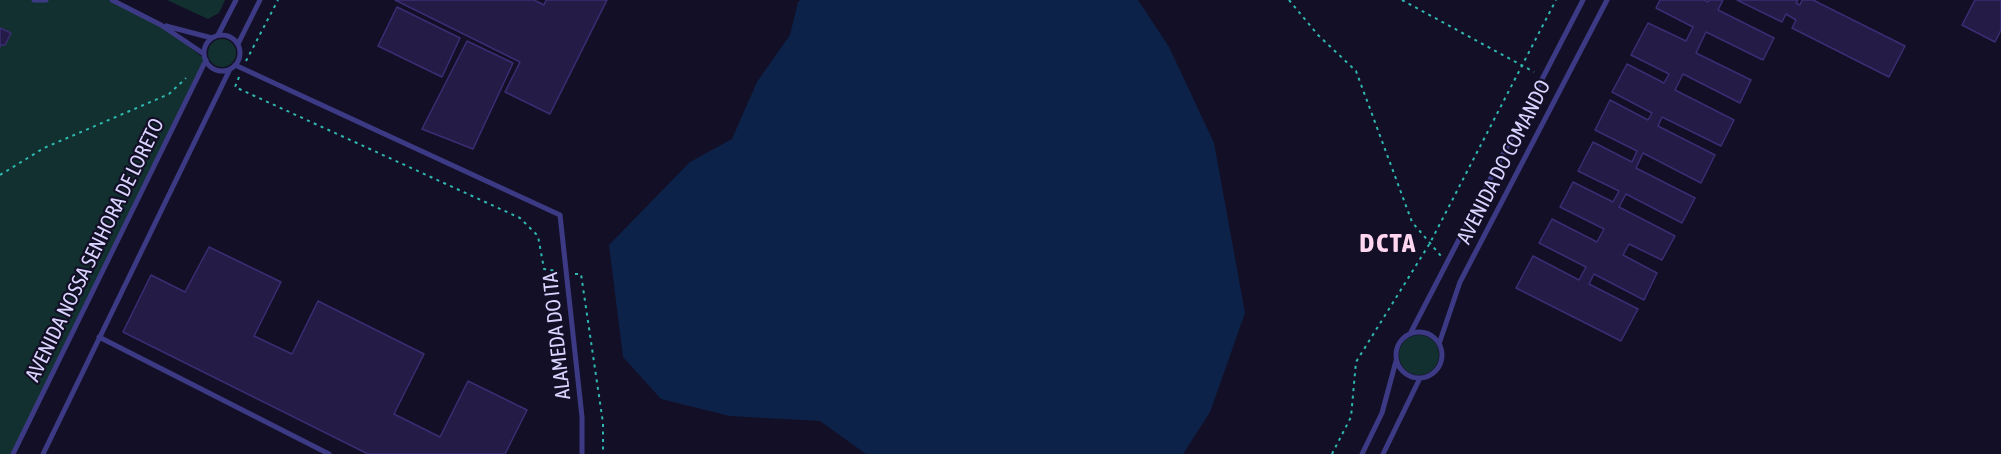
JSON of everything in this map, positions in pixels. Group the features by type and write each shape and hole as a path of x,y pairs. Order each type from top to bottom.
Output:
{"lane":[{"path":"34,0 46,0"},
{"path":"112,0 161,25 205,57"},
{"path":"236,0 215,37 205,48 205,57 209,65 219,70 232,67 243,69"},
{"path":"238,44 260,0"},
{"name":"AVENIDA DO COMANDO","path":"1410,334 1583,0"},
{"name":"AVENIDA DO COMANDO","path":"1439,344 1460,282 1607,0"},
{"path":"161,25 215,37 230,36 238,44 240,55 232,67"},
{"name":"AVENIDA NOSSA SENHORA DE LORETO","path":"13,454 205,57"},
{"name":"AVENIDA NOSSA SENHORA DE LORETO","path":"43,454 232,67"},
{"name":"ALAMEDA DO ITA","path":"243,69 560,215 582,417 582,454"},
{"path":"1362,454 1382,413 1396,361 1396,348 1404,337 1423,332 1429,334 1439,344 1441,350 1440,363 1433,373 1420,378 1405,374 1396,361"},
{"path":"99,337 329,454"},
{"path":"1383,454 1420,378"}],"path":[{"path":"278,0 235,87 520,218 538,236 544,268 580,274 603,423 603,454"},
{"path":"1289,0 1318,35 1356,71 1412,222 1447,264"},
{"path":"1402,0 1544,76"},
{"path":"1332,454 1351,417 1356,362 1430,243 1556,0"},
{"path":"0,175 44,148 169,94 191,73"}],"green space":[{"path":"0,0 114,0 161,25 206,60 13,454 0,454"},
{"path":"167,0 225,0 219,13 208,19"},
{"path":"222,39 232,43 236,53 232,63 222,67 212,63 208,53 212,43"},
{"path":"1419,335 1433,341 1439,355 1433,369 1419,375 1405,369 1399,355 1405,341"}],"water":[{"path":"801,0 1138,0 1169,47 1214,143 1245,313 1210,412 1183,454 866,454 820,421 730,416 661,399 623,357 609,245 690,162 732,139 757,82 790,35 798,2"}],"building":[{"path":"395,0 534,0 544,5 546,0 607,0 550,114 505,92 520,62"},
{"path":"1660,0 1704,0 1708,2 1709,0 1723,0 1718,10 1774,38 1763,60 1706,32 1696,53 1751,80 1740,103 1683,74 1675,90 1734,120 1721,146 1662,117 1658,126 1715,155 1701,183 1643,153 1636,168 1695,198 1682,223 1626,194 1619,207 1675,236 1662,260 1629,244 1623,255 1657,273 1644,300 1594,274 1589,284 1638,309 1621,341 1516,288 1533,256 1579,280 1586,267 1539,243 1552,219 1597,242 1604,229 1560,207 1573,182 1613,202 1619,191 1578,171 1593,142 1632,162 1637,151 1595,130 1610,100 1648,120 1652,113 1612,92 1627,64 1664,83 1669,74 1631,55 1648,23 1686,41 1693,27 1656,8"},
{"path":"1737,0 1798,0 1796,3 1800,5 1802,0 1813,0 1905,46 1889,77 1792,28 1796,20 1786,14 1782,22"},
{"path":"1975,0 2001,0 2001,30 1995,42 1962,25"},
{"path":"397,7 460,38 442,77 378,46"},
{"path":"0,28 11,33 5,45 0,47"},
{"path":"467,41 513,63 473,149 422,129"},
{"path":"209,247 281,282 254,336 292,354 318,301 424,354 394,414 440,437 468,381 527,410 505,454 368,454 123,332 151,275 185,292"}],"district":[{"name":"DCTA","path":"1388,243"}]}
